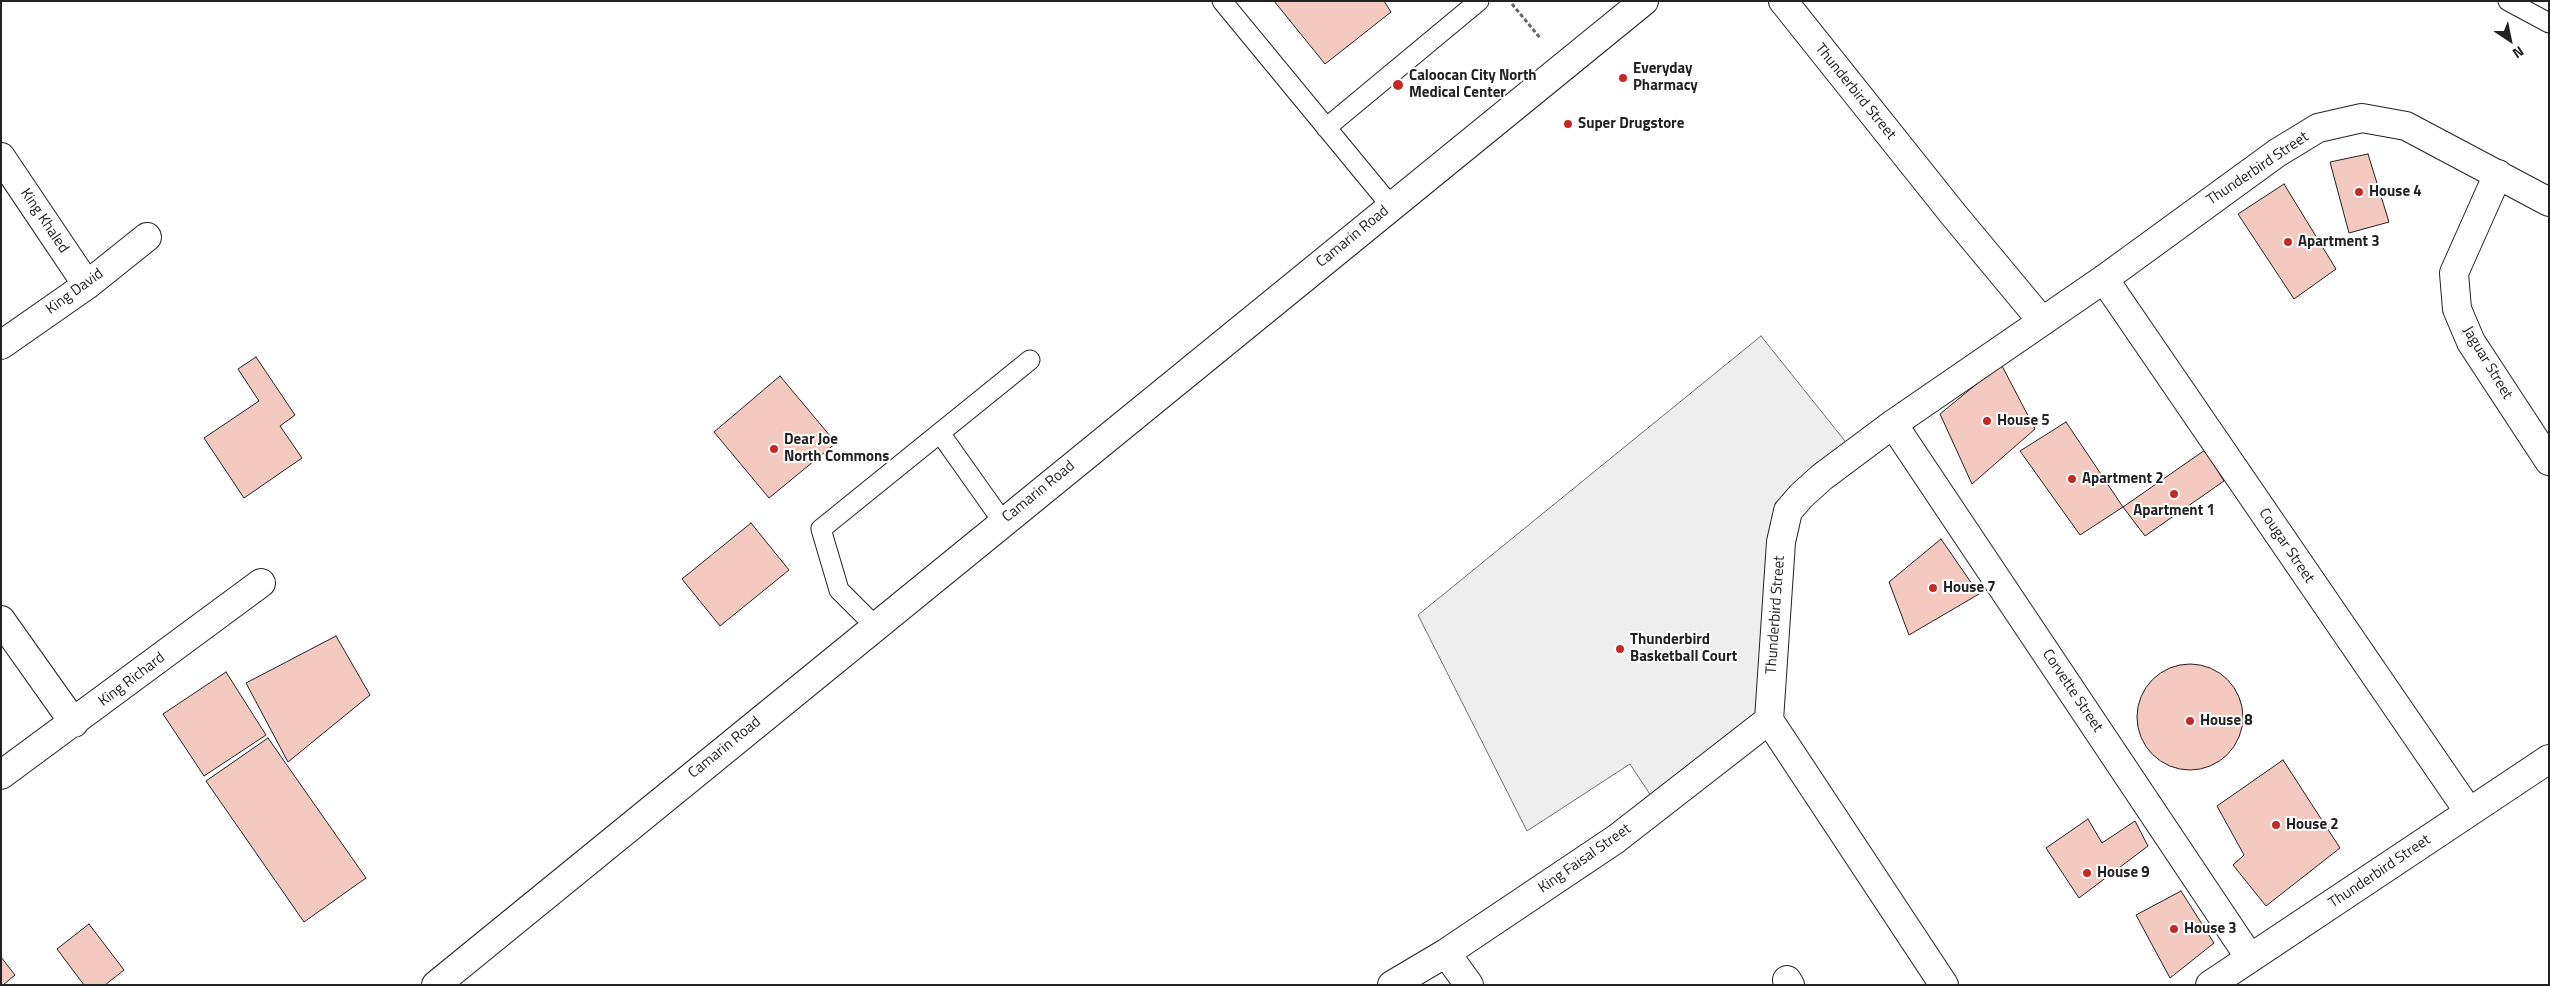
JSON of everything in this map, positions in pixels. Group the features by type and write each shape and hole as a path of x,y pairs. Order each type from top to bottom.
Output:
{"street":[{"name":"Camarin Road","path":"436,985 1644,1"},
{"name":"Thunderbird Street","path":"1783,1 2042,321"},
{"name":"Thunderbird Street","path":"1769,720 1781,542 1788,511 1801,496 1822,477 1893,424 2104,279 2277,152 2318,128 2362,118 2406,126 2549,202"},
{"name":"King Khaled","path":"1,157 87,285"},
{"name":"Jaguar Street","path":"2498,174 2454,272 2456,309 2471,342 2549,461"},
{"name":"King David","path":"1,345 87,285 148,237"},
{"name":"Cougar Street","path":"2104,279 2469,812"},
{"name":"Corvette Street","path":"1893,424 2250,958"},
{"name":"King Richard","path":"1,775 74,723 261,583"},
{"path":"1,620 74,723"},
{"name":"King Faisal Street","path":"1392,985 1446,953 1616,839 1769,720"},
{"path":"1769,720 1944,985"},
{"name":"Thunderbird Street","path":"2210,985 2549,759"},
{"path":"1446,953 1469,985"}],"lane":[{"path":"1222,1 1391,206"},
{"path":"1326,128 1479,1"},
{"path":"2508,1 2549,23"},
{"path":"876,626 839,590 821,529 1030,360"},
{"path":"940,433 1003,522"}],"path":[{"path":"1510,1 1563,66"}],"shaded area":[{"path":"1761,336 1849,446 1775,503 1759,713 1651,796 1630,764 1527,831 1418,615"}],"building":[{"path":"1274,1 1384,1 1391,12 1325,64"},
{"name":"House 4","path":"2368,154 2389,222 2349,233 2330,162"},
{"name":"Apartment 3","path":"2284,184 2336,269 2294,299 2238,214"},
{"path":"256,357 295,415 280,426 302,458 244,498 204,438 259,401 238,369"},
{"name":"House 5","path":"2001,364 2035,429 1972,484 1940,414"},
{"path":"780,376 836,443 769,498 714,432"},
{"name":"Apartment 2","path":"2066,422 2123,507 2080,535 2020,451"},
{"name":"Apartment 1","path":"2205,450 2224,481 2145,536 2123,507"},
{"path":"751,523 789,570 720,626 682,579"},
{"name":"House 7","path":"1941,539 1979,594 1909,635 1889,582"},
{"path":"336,636 370,695 288,762 246,683"},
{"name":"House 8","path":"2190,664 2210,668 2228,679 2239,697 2243,717 2239,737 2228,755 2210,766 2190,770 2170,766 2152,755 2141,737 2137,717 2141,697 2152,679 2170,668"},
{"path":"226,672 266,735 204,776 163,714"},
{"path":"268,738 366,878 304,922 206,781"},
{"name":"House 2","path":"2283,760 2340,848 2266,906 2233,865 2244,855 2217,806"},
{"name":"House 9","path":"2088,819 2102,843 2135,821 2148,846 2079,898 2046,848"},
{"name":"House 3","path":"2181,891 2214,943 2170,978 2136,915"},
{"path":"89,924 124,970 105,985 84,985 57,949"},
{"path":"1,957 15,975 3,985 1,985"}],"place":[{"name":"Everyday Pharmacy","path":"1623,78"},
{"name":"Caloocan City North Medical Center","path":"1398,85"},
{"name":"Super Drugstore","path":"1568,124"},
{"name":"House 4","path":"2359,192"},
{"name":"Apartment 3","path":"2288,242"},
{"name":"House 5","path":"1987,421"},
{"name":"Dear Joe North Commons","path":"774,449"},
{"name":"Apartment 2","path":"2072,479"},
{"name":"Apartment 1","path":"2174,494"},
{"name":"House 7","path":"1933,588"},
{"name":"Thunderbird Basketball Court","path":"1620,649"},
{"name":"House 8","path":"2190,721"},
{"name":"House 2","path":"2276,825"},
{"name":"House 9","path":"2087,873"},
{"name":"House 3","path":"2174,929"}]}
